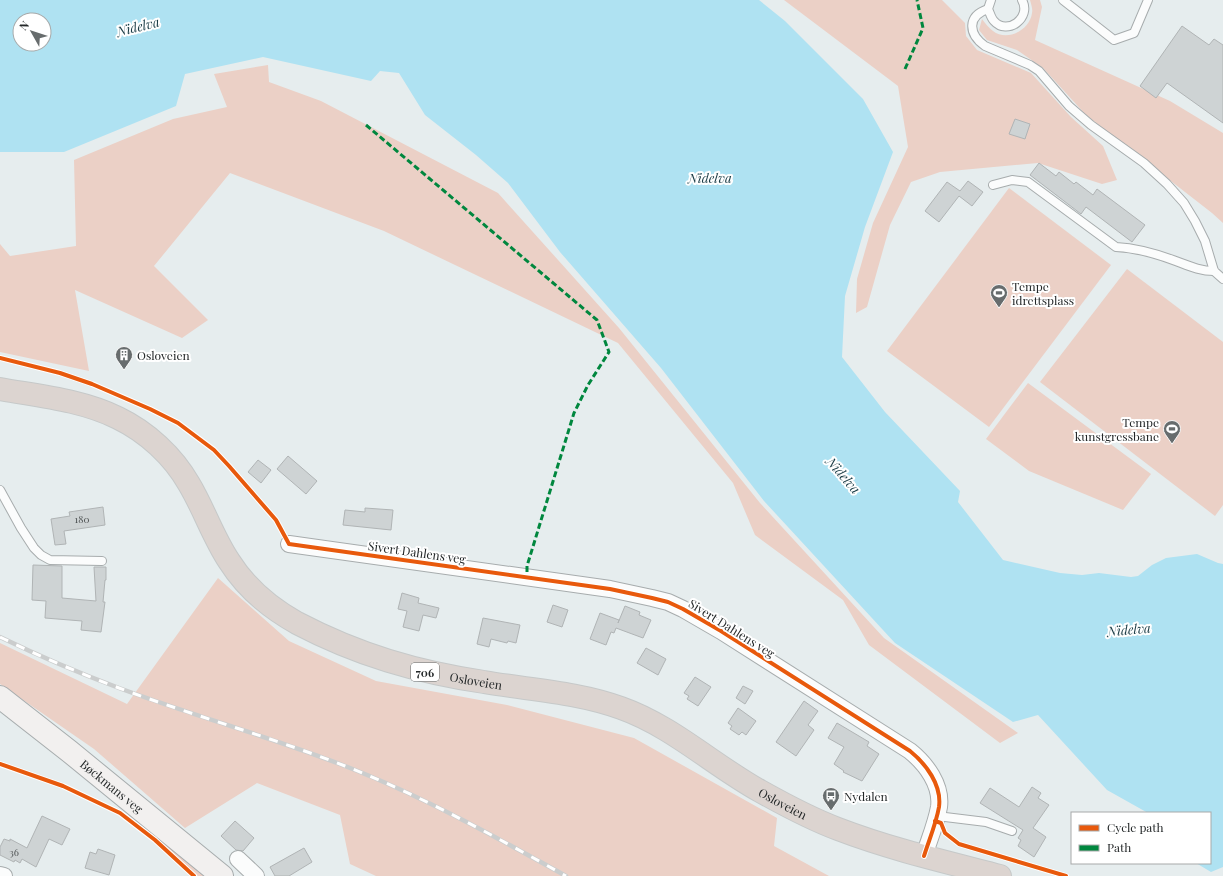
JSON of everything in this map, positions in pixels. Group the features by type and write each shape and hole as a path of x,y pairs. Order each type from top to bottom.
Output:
{"highway":[{"name":"Osloveien","path":"0,389 73,402 96,408 119,418 140,431 176,464 190,484 219,545 241,578 261,599 297,622 338,642 373,656 435,674 487,683 559,692 593,699 624,709 647,718 732,775 759,791 814,819 839,830 874,842 1000,876"}],"main road":[{"name":"Bøckmans veg","path":"0,697 69,751 222,876"}],"street":[{"name":"Sivert Dahlens veg","path":"289,544 610,589 668,602 702,619 910,751 925,765 935,783 939,800 937,816 924,856"},
{"path":"238,859 256,876"},
{"path":"0,874 4,876"}],"lane":[{"path":"991,0 988,9 994,21 1002,26 1012,26 1020,20 1025,11 1022,0"},
{"path":"1063,0 1114,40 1134,32 1148,0"},
{"path":"988,9 980,12 973,21 972,26 974,35 979,42 1030,65 1039,71 1069,106 1080,116 1144,164 1167,184 1184,203 1196,222 1205,242 1214,271 1223,279"},
{"path":"993,185 1012,180 1028,182 1116,247 1132,248 1171,259 1203,271 1214,271"},
{"path":"0,490 21,528 34,548 41,555 50,560 102,561"},
{"path":"937,816 986,822 1012,831"}],"shaded area":[{"path":"784,0 942,0 965,23 966,36 977,50 1031,73 1071,117 1103,146 1117,180 1102,184 1038,163 940,172 911,182 890,225 867,307 856,313 857,279 873,223 908,147 898,86"},
{"path":"1030,0 1040,0 1042,7 1035,40 1170,101 1223,133 1223,223 1086,115 1043,68 1017,50 987,40 979,30 982,19 992,30 999,34 1011,35 1017,32 1027,25 1030,19 1032,10"},
{"path":"268,65 269,82 321,101 498,193 619,328 760,503 884,638 1018,733 1000,743 869,645 843,600 755,535 733,483 618,343 384,231 230,173 154,266 208,320 182,338 75,290 89,371 0,352 0,244 10,256 76,246 74,160 173,119 227,107 214,74"},
{"name":"Tempe idrettsplass","path":"1009,188 1111,265 989,427 887,351"},
{"name":"Tempe kunstgressbane","path":"1127,269 1223,342 1223,505 1215,516 1040,382"},
{"path":"1028,383 1151,474 1123,510 1029,471 986,439"},
{"path":"218,578 289,641 376,681 507,705 634,738 777,818 774,846 829,876 376,876 350,864 340,815 257,783 185,828 94,749 0,684 0,643 127,704"},
{"path":"163,838 209,876 198,876 160,841"}],"water":[{"name":"Nidelva","path":"0,0 759,0 785,21 863,99 893,152 865,227 845,296 842,357 885,412 960,491 958,502 1003,560 1060,573 1082,575 1099,573 1131,577 1138,576 1152,565 1166,558 1197,554 1223,564 1223,867 1211,872 1198,864 1211,864 1211,812 1146,812 1107,790 1038,715 1013,722 895,643 764,501 661,368 560,252 508,183 476,155 425,115 399,73 380,71 371,81 263,57 185,74 176,106 64,152 0,152"}],"building":[{"path":"1182,26 1209,45 1214,39 1223,45 1223,123 1167,83 1156,98 1140,86"},
{"path":"1015,119 1030,124 1025,139 1009,134"},
{"path":"1039,163 1056,176 1059,172 1074,184 1076,182 1093,195 1097,189 1145,225 1132,242 1086,207 1081,214 1030,175"},
{"path":"968,181 983,192 972,206 959,196 939,222 925,211 947,182 960,191"},
{"path":"288,456 317,481 306,494 277,469"},
{"path":"258,460 271,470 261,483 248,472"},
{"path":"103,507 105,525 64,531 66,544 55,545 51,519 70,516 69,512"},
{"path":"365,508 393,510 391,530 343,525 345,510 365,512"},
{"path":"33,565 62,566 62,598 96,601 94,567 106,567 103,602 105,602 101,632 81,630 82,621 45,618 46,601 32,600"},
{"path":"402,593 419,598 418,603 439,608 436,618 423,615 419,631 403,627 407,611 398,609"},
{"path":"553,605 568,610 562,627 547,622"},
{"path":"625,606 640,612 639,615 651,620 643,638 616,628 614,633 611,632 606,645 590,639 600,613 619,620 618,623"},
{"path":"483,618 520,625 516,643 508,641 507,643 491,639 489,647 477,644"},
{"path":"646,648 666,659 658,675 637,663"},
{"path":"695,677 711,687 698,706 687,699 689,696 684,693"},
{"path":"743,686 753,691 745,704 736,698"},
{"path":"804,701 818,711 808,725 814,730 796,756 776,742"},
{"path":"738,708 756,721 746,735 742,732 739,735 730,729 732,726 728,723"},
{"path":"837,723 869,742 867,746 879,754 862,781 843,772 844,771 834,764 844,747 828,738"},
{"path":"1032,787 1041,793 1038,798 1049,805 1033,828 1046,837 1034,857 1018,846 1021,840 1018,838 1023,830 980,803 990,788 1019,807"},
{"path":"42,816 70,829 62,845 49,839 36,867 22,859 20,863 15,860 14,862 0,855 0,847 4,839 10,841 10,839 27,848"},
{"path":"235,821 254,838 243,851 236,850 221,836"},
{"path":"304,848 312,862 289,876 275,876 270,867"},
{"path":"98,849 115,855 109,875 85,868 90,852 96,854"}],"railway":[{"path":"0,637 59,664 119,688 317,755 374,778 430,803 566,876"}],"marked path":[{"path":"905,69 923,28 917,0"},
{"path":"366,125 597,320 609,352 588,385 574,413 527,566 527,578"}],"cycle path":[{"path":"0,358 60,373 92,384 178,423 214,450 229,466 276,520 289,544 610,589 668,602 683,609 721,631 910,751 922,762 932,776 938,791 939,799 936,820 924,856"},
{"path":"0,764 63,786 120,813 155,840 194,876"},
{"path":"935,821 941,823 945,833 959,844 1066,876"}],"place":[{"name":"Tempe idrettsplass","path":"999,308"},
{"name":"Osloveien","path":"124,370"},
{"name":"Tempe kunstgressbane","path":"1172,444"},
{"name":"Nydalen","path":"831,811"}]}
